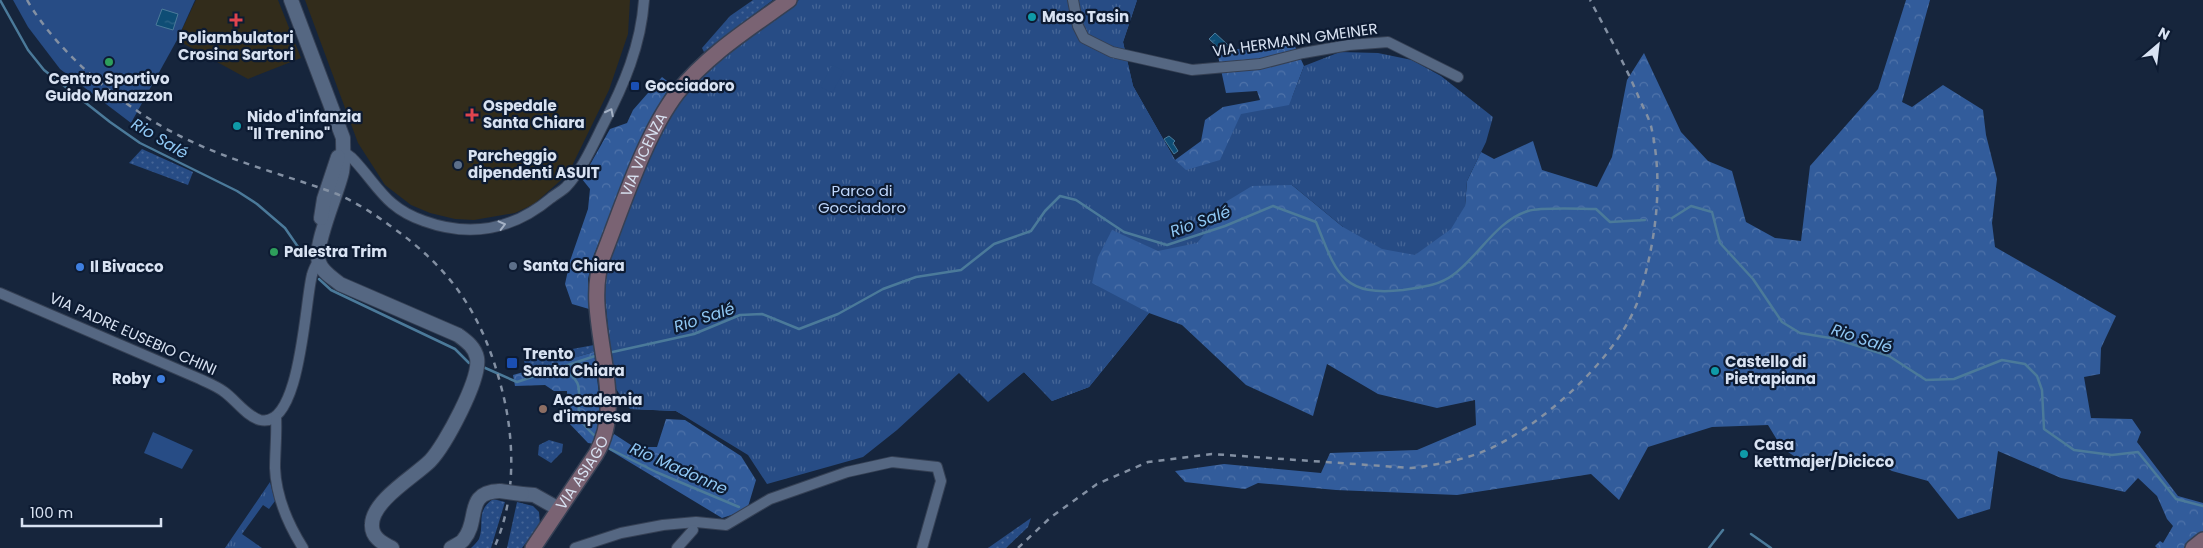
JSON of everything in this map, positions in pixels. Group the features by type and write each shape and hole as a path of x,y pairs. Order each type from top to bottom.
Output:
{"main road":[{"name":"VIA VICENZA","path":"604,361 596,282 599,266 651,137 668,107 686,82 713,56 788,0"},
{"name":"VIA ASIAGO","path":"533,548 604,439 608,410 604,361"},
{"path":"2193,548 2203,540"}],"street":[{"path":"291,0 340,125 343,138 343,150 330,179 324,199 319,225 318,261 312,276 296,370 284,405 276,417 275,470 278,488 286,514 303,548"},
{"path":"343,150 354,160 386,199 425,222 454,228 484,229 512,223 539,209 566,187 582,164 616,100 631,65 638,40 644,0"},
{"name":"VIA HERMANN GMEINER","path":"1073,0 1078,26 1084,38 1112,52 1192,70 1260,64 1340,46 1388,42 1458,77"},
{"path":"318,261 324,271 340,284 458,335 474,349 477,356 473,380 445,443 430,460 390,495 375,514 372,522 373,532 378,539 392,548"},
{"name":"VIA PADRE EUSEBIO CHINI","path":"0,293 200,379 224,392 254,418 261,420 276,417"},
{"path":"575,548 620,533 663,525 696,522 726,524 770,499 847,472 892,462 937,467 941,481 937,498 928,520 922,548"},
{"path":"452,548 464,541 477,501 489,491 534,495 559,509"},
{"path":"677,548 693,530"}],"shaded area":[{"name":"Poliambulatori Crosina Sartori","path":"196,0 278,0 301,58 248,79 177,40"},
{"name":"Ospedale Santa Chiara","path":"305,0 630,0 628,34 609,90 570,170 534,204 515,213 474,220 455,219 430,213 411,205 385,185 358,143"}],"green space":[{"name":"Centro Sportivo Guido Manazzon","path":"13,0 195,0 177,40 131,123 60,69 28,27"},
{"path":"753,0 773,0 704,52 702,48 730,16"},
{"path":"799,0 1016,0 1075,79 1137,0 1123,42 1133,86 1175,160 1201,141 1205,120 1223,107 1260,100 1257,91 1226,93 1218,56 1238,49 1292,40 1304,66 1292,98 1292,185 1343,227 1465,206 1467,181 1481,152 1494,159 1533,141 1542,170 1597,187 1612,157 1627,80 1644,53 1681,132 1708,161 1732,171 1746,222 1775,238 1801,241 1810,166 1878,89 1906,0 1930,0 1902,102 1912,107 1943,85 1983,110 1986,135 1997,179 1992,223 1995,247 2116,316 2101,348 2100,374 2084,377 2091,418 2132,419 2141,432 2137,442 2178,496 2203,503 2203,537 2190,548 2157,548 2155,546 2160,541 2163,543 2173,526 2167,519 2157,496 2138,478 2125,492 2061,478 1998,451 1990,509 1958,519 1928,481 1892,471 1865,456 1815,470 1782,448 1768,425 1712,427 1648,447 1619,500 1591,474 1457,495 1336,490 1258,483 1245,489 1185,482 1175,471 1224,464 1321,473 1330,453 1417,450 1476,425 1475,400 1437,408 1378,394 1327,364 1313,416 1246,385 1182,325 1149,313 1089,387 1052,401 1024,372 1009,383 959,362 685,416 676,411 630,409 678,330"},
{"name":"Parco di Gocciadoro","path":"799,0 1137,0 1123,42 1133,86 1175,160 1186,170 1220,160 1241,114 1289,105 1304,66 1340,52 1378,53 1412,60 1441,76 1493,117 1486,142 1467,181 1465,206 1451,229 1415,255 1382,249 1343,227 1292,185 1252,186 1219,206 1218,218 1197,243 1158,251 1112,230 1098,257 1092,283 1149,313 1089,387 1052,401 1024,372 988,402 959,373 897,430 863,457 767,484 748,455 676,411 630,409 614,386 605,298 600,288 609,252 633,191 661,130 681,96 708,69"},
{"path":"832,65 844,71 832,93 821,87"},
{"path":"662,77 671,84 649,123 593,257 588,279 589,309 572,304 565,284 570,261 588,209 590,189 582,179 610,129 627,123 633,110"},
{"path":"142,149 193,172 188,185 129,163"},
{"path":"594,345 594,352 527,371 524,361 530,360 529,357"},
{"path":"594,352 601,412 595,444 588,443 568,422 567,391 554,391 545,385 515,386 513,375"},
{"path":"666,419 685,420 741,456 756,480 747,510 722,518 606,448 614,434 634,447 657,447"},
{"path":"153,432 193,450 182,469 144,453"},
{"path":"549,440 563,444 562,452 551,463 538,455 539,445"},
{"path":"270,482 275,501 269,509 263,505 242,534 262,548 225,548"},
{"path":"493,499 505,502 491,548 471,548 479,539 481,533 484,508"},
{"path":"517,502 533,506 539,512 540,524 522,548 507,548"},
{"path":"1031,518 1028,527 1006,548 988,548"}],"water":[{"path":"162,9 178,14 173,30 156,25"},
{"path":"1215,33 1228,45 1222,51 1209,39"},
{"path":"1169,136 1175,141 1173,143 1178,151 1174,154 1164,139"}],"waterway":[{"name":"Rio Salé","path":"0,0 28,50 44,70 140,143 237,191 257,204 285,228 305,257"},
{"name":"Rio Salé","path":"608,353 694,334 740,315 762,314 799,329 838,314 883,289 916,277 961,270 994,244 1031,231 1045,211 1060,196 1076,200 1124,232 1167,245 1225,226 1273,206 1316,222 1329,255 1344,277 1354,285 1382,291 1423,287 1447,279 1462,267 1506,223 1528,211 1596,209 1610,222 1645,220"},
{"name":"Rio Salé","path":"1672,218 1691,206 1712,212 1720,243 1753,279 1782,322 1800,333 1836,339 1889,356 1926,380 1954,379 2002,360 2025,364 2037,376 2042,390 2044,429 2074,450 2112,455 2138,452 2176,499 2203,506"},
{"name":"Rio Salé","path":"319,279 331,290 455,349 469,363"},
{"name":"Rio Salé","path":"483,367 517,382 598,355"},
{"name":"Rio Madonne","path":"560,369 570,374 576,380 581,420 594,435"},
{"name":"Rio Madonne","path":"610,449 656,472 739,507"},
{"path":"1709,548 1723,530"},
{"path":"1751,534 1771,548"}],"railway":[{"path":"27,0 40,20 75,60 95,79 139,112 161,126 201,146 337,194 364,208 411,242 431,259 447,277 475,316 494,363 506,409 511,449 510,490 501,529 494,548"},
{"path":"1018,548 1051,517 1097,484 1148,462 1212,454 1411,468 1430,465 1478,454 1508,439 1530,425 1573,390 1610,350 1635,308 1648,264 1657,205 1657,165 1651,126 1616,48 1590,0"}],"place":[{"name":"Maso Tasin","path":"1032,17"},
{"name":"Poliambulatori Crosina Sartori","path":"236,20"},
{"name":"Centro Sportivo Guido Manazzon","path":"109,62"},
{"name":"Gocciadoro","path":"635,86"},
{"name":"Ospedale Santa Chiara","path":"472,115"},
{"name":"Nido d'infanzia \"Il Trenino\"","path":"237,126"},
{"name":"Parcheggio dipendenti ASUIT","path":"458,165"},
{"name":"Palestra Trim","path":"274,252"},
{"name":"Santa Chiara","path":"513,266"},
{"name":"Il Bivacco","path":"80,267"},
{"name":"Trento Santa Chiara","path":"512,363"},
{"name":"Castello di Pietrapiana","path":"1715,371"},
{"name":"Roby","path":"161,379"},
{"name":"Accademia d'impresa","path":"543,409"},
{"name":"Casa kettmajer/Dicicco","path":"1744,454"}]}
